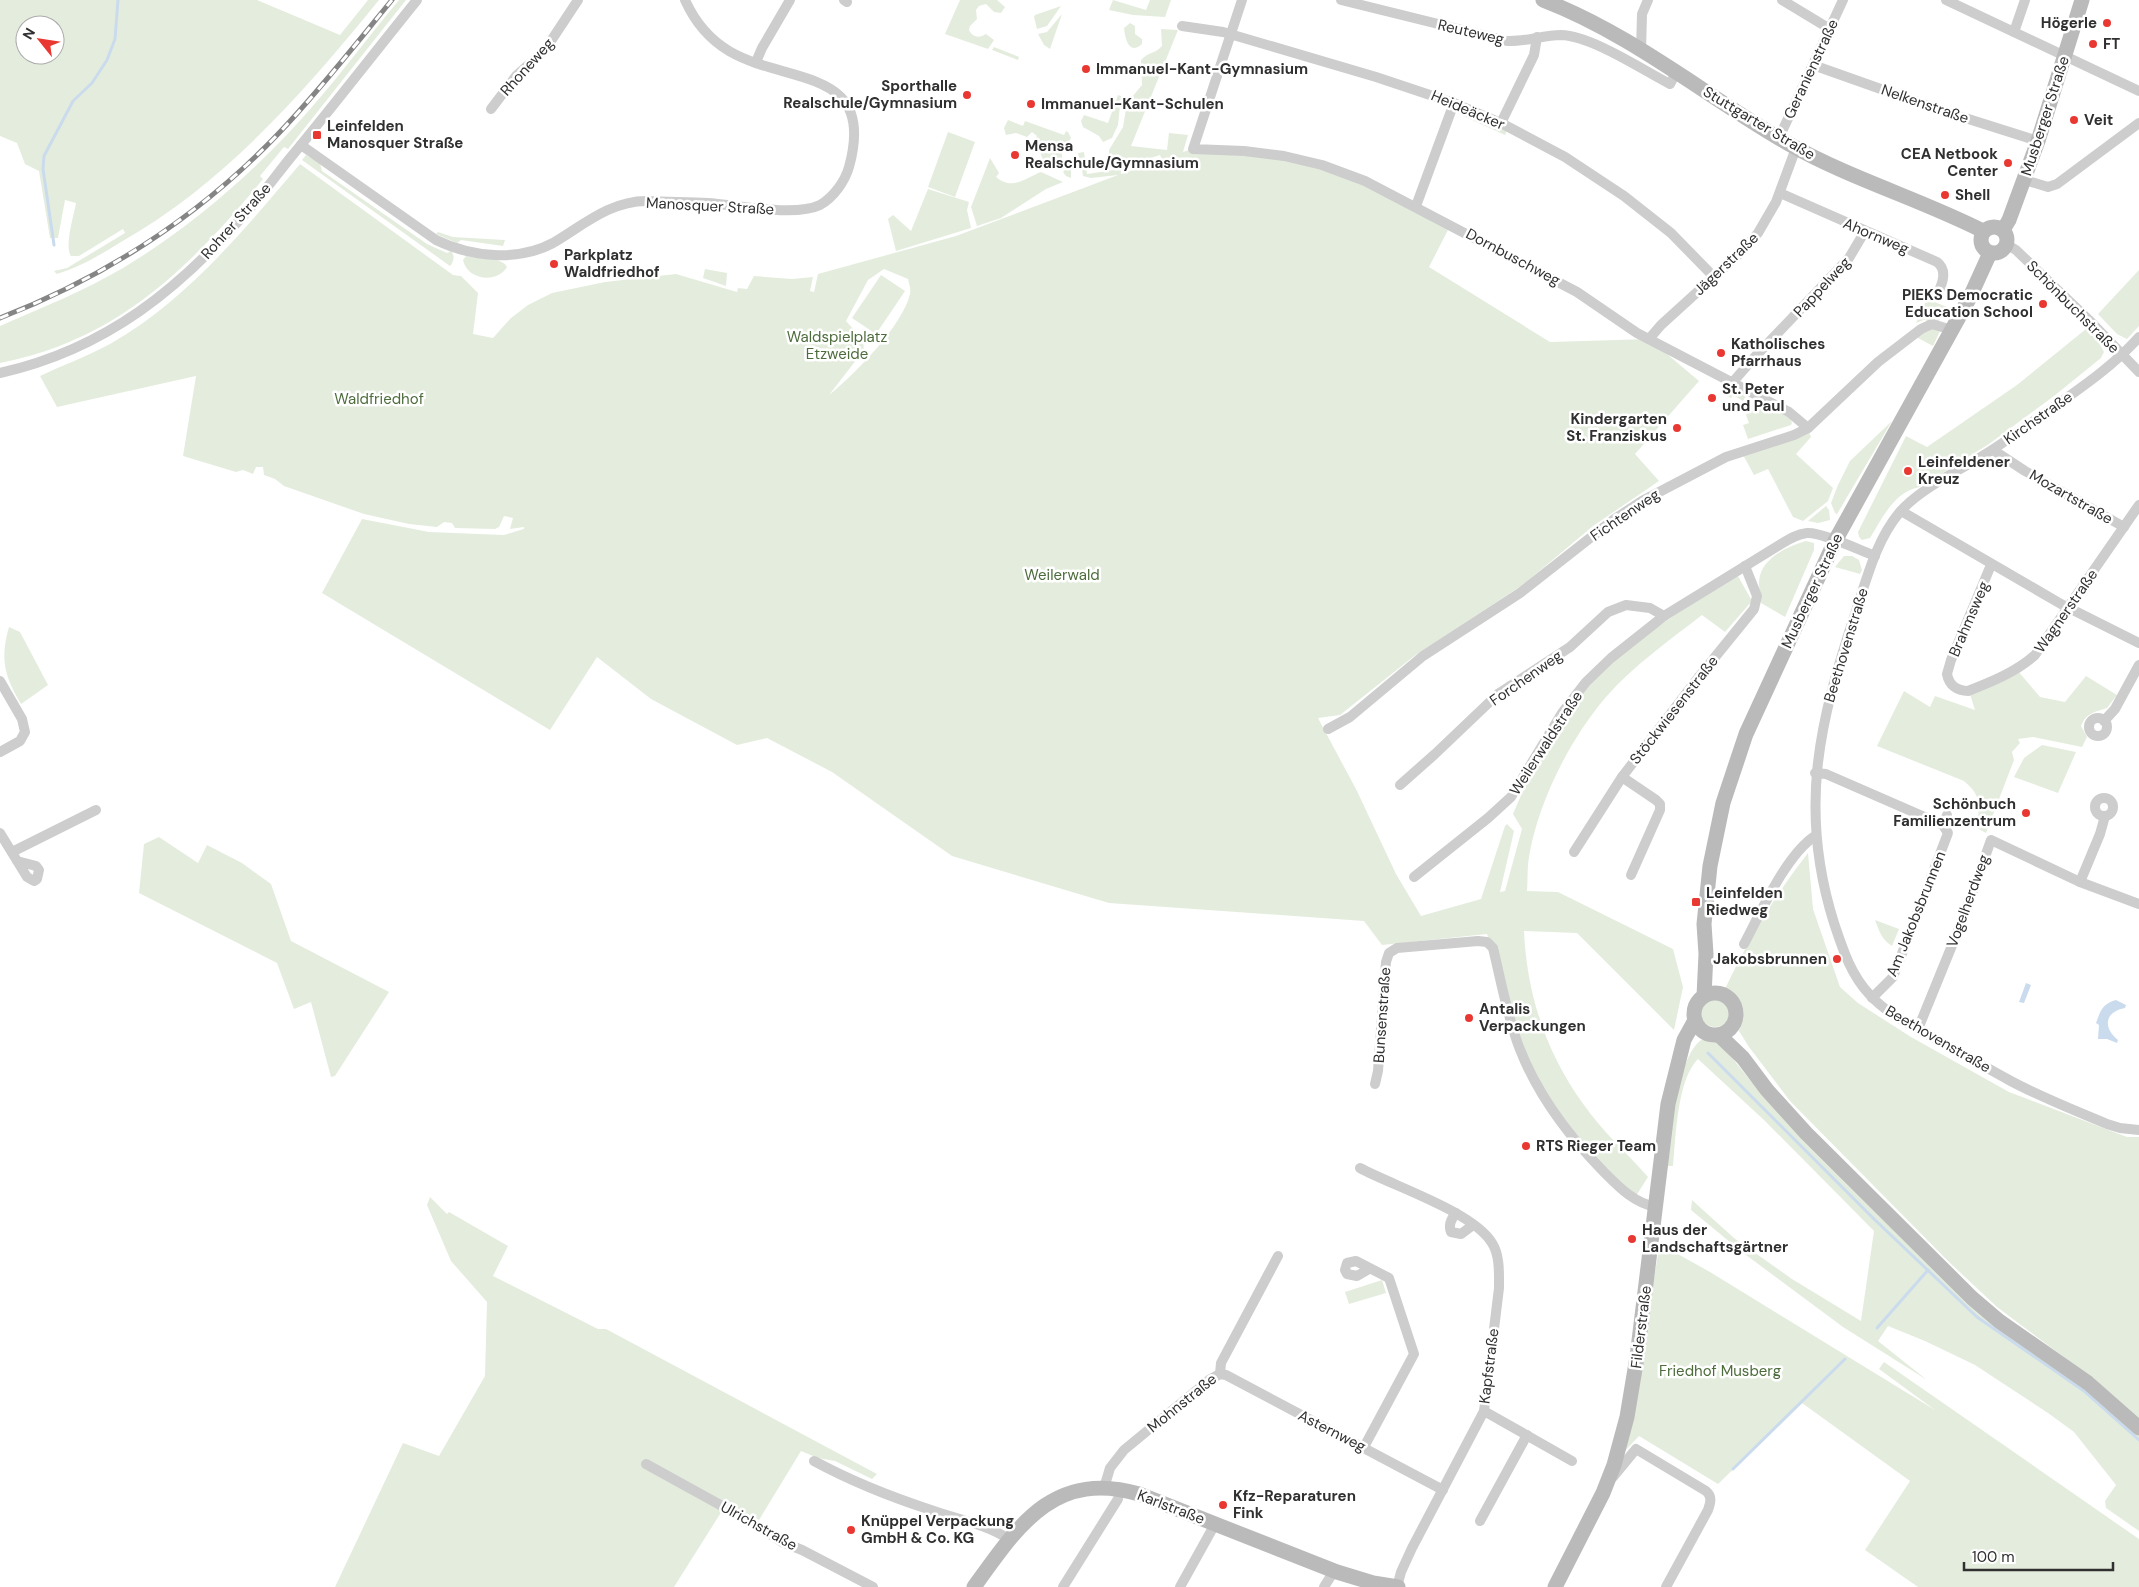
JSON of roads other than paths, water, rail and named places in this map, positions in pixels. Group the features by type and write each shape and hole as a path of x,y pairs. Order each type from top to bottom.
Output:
{"main road":[{"name":"Stuttgarter Straße","path":"1543,0 1599,27 1641,51 1796,148 1855,176 1983,231"},
{"name":"Musberger Straße","path":"2004,237 2038,141 2082,0"},
{"path":"1990,227 2004,237 1998,252 1990,253 1982,246 1980,241 1983,231 1990,227"},
{"name":"Musberger Straße","path":"1704,996 1706,954 1704,924 1707,883 1729,782 1760,702 1836,541 1952,330 1990,253"},
{"name":"Musberger Straße","path":"1706,954 1720,994"},
{"path":"1718,1031 1734,1020 1735,1009 1730,1000 1720,994 1704,996 1696,1006 1695,1020 1698,1027 1718,1031 1743,1058 1787,1112 1955,1282 1999,1321 2083,1379 2139,1428"},
{"name":"Filderstraße","path":"1555,1587 1586,1529 1609,1479 1623,1433 1632,1392 1668,1104 1684,1040 1695,1020"},
{"name":"Filderstraße","path":"1681,1054 1699,1035 1718,1031"},
{"name":"Karlstraße","path":"974,1587 1010,1540 1034,1513 1049,1502 1076,1490 1104,1488 1139,1494 1368,1584 1398,1587"}],"street":[{"name":"Rohrer Straße","path":"0,373 31,365 84,345 120,326 192,268 230,231 301,146 417,0"},
{"name":"Rhoneweg","path":"491,108 516,76 545,50 578,0"},
{"name":"Manosquer Straße","path":"301,146 436,240 461,250 482,254 512,254 543,247 596,215 619,206 644,201 708,203 791,210 808,209 821,204 835,193 847,174 852,155 854,127 849,108 843,99 823,84 756,62 728,50 702,28 685,0"},
{"path":"756,62 790,0"},
{"path":"1231,34 1242,0"},
{"name":"Reuteweg","path":"1341,0 1501,40 1516,42 1537,37 1560,35 1582,39 1670,84 1676,73"},
{"path":"1641,51 1642,14 1648,0"},
{"path":"1782,0 1830,29"},
{"name":"Geranienstraße","path":"1779,138 1843,0"},
{"path":"1946,0 2139,92"},
{"path":"2014,32 2025,0"},
{"name":"Heideäcker","path":"1182,26 1216,30 1398,83 1454,103 1501,123 1565,158 1619,193 1671,233 1714,277"},
{"name":"Dornbuschweg","path":"1231,34 1193,149 1244,151 1302,160 1349,174 1416,206 1577,292 1612,317 1649,339 1789,412 1808,428"},
{"path":"1501,123 1534,55 1537,37"},
{"name":"Nelkenstraße","path":"1813,65 1940,110 2038,141"},
{"path":"1416,206 1454,103"},
{"path":"2025,180 2048,186 2057,184 2139,123"},
{"name":"Jägerstraße","path":"1649,339 1661,325 1714,277 1758,233 1770,215 1780,193 1796,148"},
{"name":"Ahornweg","path":"1780,193 1941,265 1943,277 1936,297"},
{"name":"Pappelweg","path":"1732,383 1849,258 1864,231"},
{"name":"Schönbuchstraße","path":"2004,237 2139,372"},
{"name":"Fichtenweg","path":"1328,729 1350,717 1423,656 1520,593 1613,520 1642,501 1726,457 1794,435 1808,428 1878,362 1913,334 1932,324 1952,330"},
{"name":"Kirchstraße","path":"1875,556 1889,526 1900,511 1916,497 1993,450 2091,381 2139,338"},
{"name":"Mozartstraße","path":"1993,450 2025,471 2124,527"},
{"name":"Wagnerstraße","path":"1947,674 1953,687 1968,691 2024,665 2045,644 2139,505"},
{"path":"1900,511 2069,608 2139,643"},
{"name":"Weilerwaldstraße","path":"1414,877 1504,804 1518,788 1554,725 1586,682 1611,658 1664,616 1800,534 1814,533 1836,541"},
{"path":"1836,541 1875,556"},
{"name":"Beethovenstraße","path":"1875,556 1839,663 1827,708 1815,774 1815,836 1826,897 1842,947 1856,978 1872,998 1918,1029 2033,1092 2107,1124 2120,1128 2139,1130"},
{"name":"Brahmsweg","path":"1947,674 1991,564"},
{"name":"Stöckwiesenstraße","path":"1574,852 1622,777 1754,609 1756,596 1745,566"},
{"name":"Forchenweg","path":"1400,785 1436,754 1498,694 1570,648 1612,610 1626,605 1650,608 1664,616"},
{"path":"2104,721 2115,709 2139,665"},
{"path":"0,681 22,719 25,732 20,740 0,752"},
{"name":"Am Jakobsbrunnen","path":"1815,774 1826,774 1945,820 1948,833 1901,959 1893,977 1872,998"},
{"path":"1622,777 1660,804 1655,826 1632,876"},
{"path":"0,833 15,856 96,810"},
{"path":"2080,882 2100,834 2105,816"},
{"path":"1744,944 1793,857 1805,843 1815,836"},
{"name":"Vogelherdweg","path":"1918,1029 1964,916 1991,840 2080,882 2139,904"},
{"name":"Bunsenstraße","path":"1375,1084 1379,1065 1386,962 1389,953 1397,948 1478,941 1487,942 1493,948 1508,1012 1519,1046 1550,1108 1578,1144 1619,1186 1640,1202 1656,1207"},
{"name":"Kapfstraße","path":"1360,1168 1456,1213 1473,1225 1492,1243 1499,1272 1499,1288 1484,1410 1408,1556 1398,1587"},
{"path":"1456,1213 1449,1228 1451,1232 1461,1234 1473,1225"},
{"name":"Mohnstraße","path":"1104,1488 1110,1468 1124,1450 1209,1380 1220,1374 1221,1363 1278,1256"},
{"path":"1364,1447 1414,1354 1392,1282 1386,1276 1369,1269"},
{"name":"Asternweg","path":"1220,1374 1226,1375 1443,1490"},
{"path":"1484,1410 1572,1461"},
{"path":"1480,1521 1527,1435"},
{"path":"1609,1479 1636,1449 1706,1491 1710,1496 1711,1504 1666,1587"},
{"path":"814,1461 833,1472 880,1491 985,1528 1010,1540"},
{"name":"Ulrichstraße","path":"646,1464 751,1522 782,1542 802,1550 873,1587"},
{"path":"1063,1587 1118,1498"},
{"path":"1180,1587 1215,1524"},
{"path":"1324,1587 1334,1571"}],"water":[{"path":"2026,983 2031,985 2024,1003 2019,1002"},
{"path":"2116,1000 2126,1005 2125,1008 2113,1013 2108,1021 2110,1030 2118,1040 2117,1043 2107,1039 2098,1039 2099,1025 2096,1023 2103,1008 2108,1003"}],"waterway":[{"path":"54,245 43,169 44,156 73,101 92,83 107,60 115,39 118,0"},
{"path":"1708,1053 1874,1219 1977,1317 2084,1391 2139,1440"},
{"path":"1877,1328 1928,1270"},
{"path":"1733,1469 1845,1359"}],"railway":[{"path":"0,318 39,302 114,263 150,241 217,191 249,163 294,117 337,68 392,0"}],"place":[{"name":"Högerle","path":"2107,23"},
{"name":"FT","path":"2093,44"},
{"name":"Immanuel-Kant-Gymnasium","path":"1086,69"},
{"name":"Sporthalle Realschule/Gymnasium","path":"967,95"},
{"name":"Immanuel-Kant-Schulen","path":"1031,104"},
{"name":"Veit","path":"2074,120"},
{"name":"Leinfelden Manosquer Straße","path":"317,135"},
{"name":"Mensa Realschule/Gymnasium","path":"1015,155"},
{"name":"CEA Netbook Center","path":"2008,163"},
{"name":"Shell","path":"1945,195"},
{"name":"Parkplatz Waldfriedhof","path":"554,264"},
{"name":"PIEKS Democratic Education School","path":"2043,304"},
{"name":"Katholisches Pfarrhaus","path":"1721,353"},
{"name":"St. Peter und Paul","path":"1712,398"},
{"name":"Kindergarten St. Franziskus","path":"1677,428"},
{"name":"Leinfeldener Kreuz","path":"1908,471"},
{"name":"Schönbuch Familienzentrum","path":"2026,813"},
{"name":"Leinfelden Riedweg","path":"1696,902"},
{"name":"Jakobsbrunnen","path":"1837,959"},
{"name":"Antalis Verpackungen","path":"1469,1018"},
{"name":"RTS Rieger Team","path":"1526,1146"},
{"name":"Haus der Landschaftsgärtner","path":"1632,1239"},
{"name":"Kfz-Reparaturen Fink","path":"1223,1505"},
{"name":"Knüppel Verpackung GmbH & Co. KG","path":"851,1530"}],"park label":[{"name":"Waldspielplatz Etzweide","path":"837,346"},
{"name":"Waldfriedhof","path":"379,399"},
{"name":"Weilerwald","path":"1062,575"},
{"name":"Friedhof Musberg","path":"1720,1371"}]}
